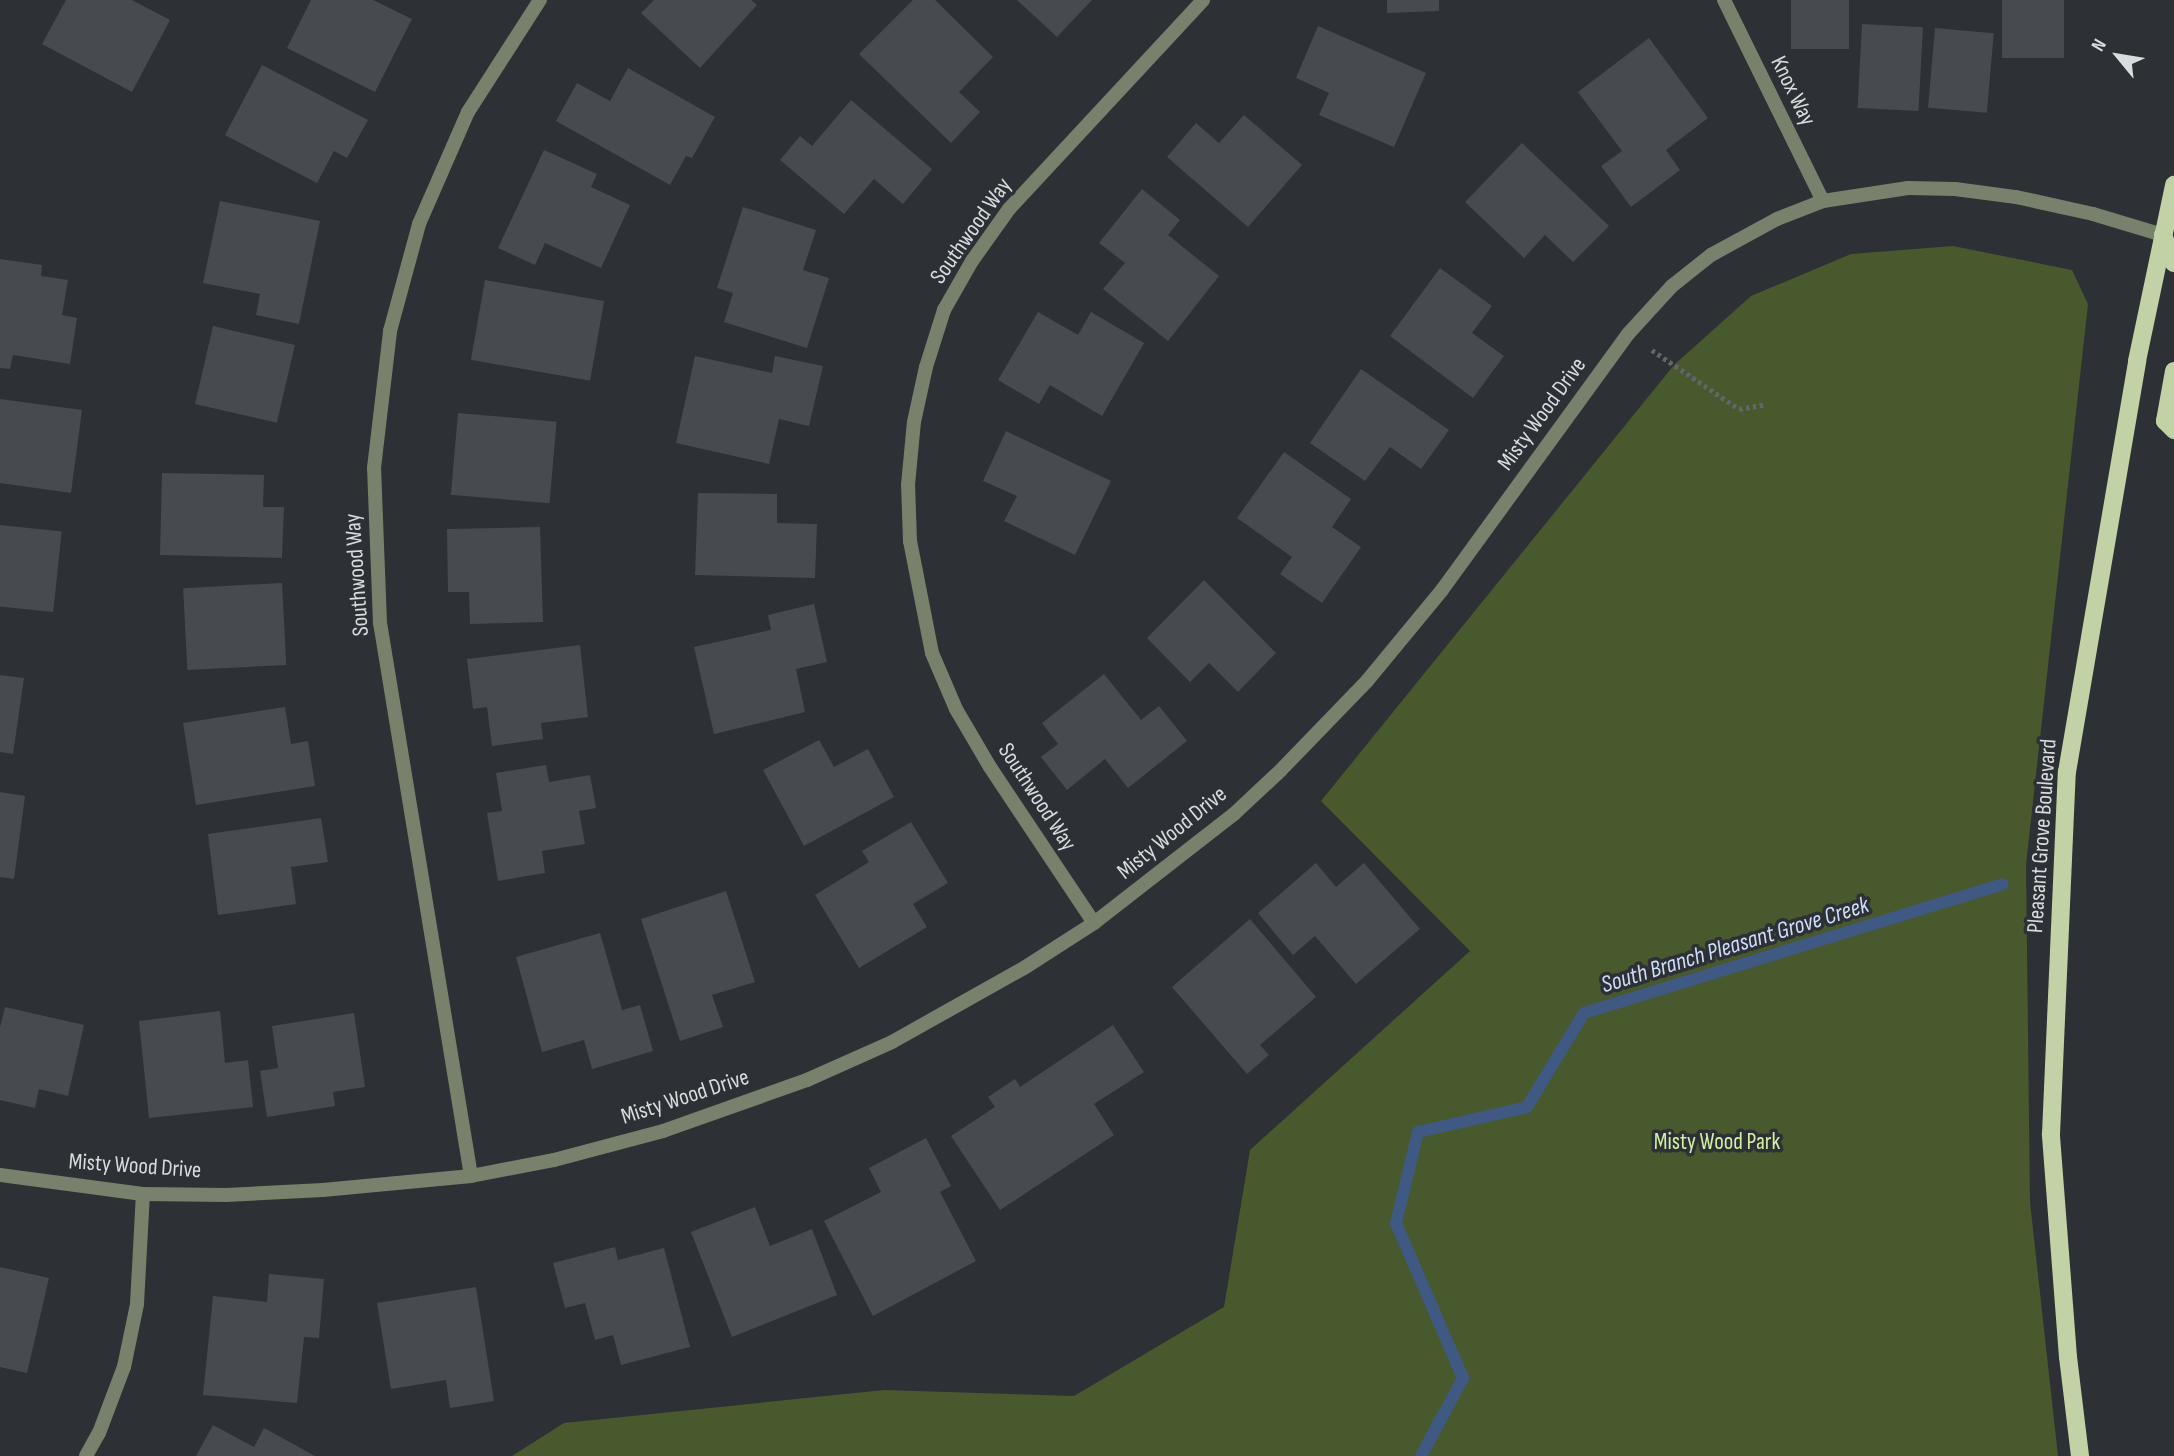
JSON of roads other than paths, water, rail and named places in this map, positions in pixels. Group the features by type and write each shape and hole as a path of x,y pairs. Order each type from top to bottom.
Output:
{"main road":[{"name":"Pleasant Grove Boulevard","path":"2080,1456 2068,1357 2051,1134 2067,772 2134,374 2174,185"},
{"path":"2163,235 2174,263"},
{"path":"2174,371 2165,421 2174,430"}],"street":[{"name":"Southwood Way","path":"471,1176 380,623 374,468 390,331 419,224 468,113 540,0"},
{"name":"Southwood Way","path":"1094,923 990,767 956,709 932,653 910,541 908,485 914,422 926,367 944,310 972,261 1009,209 1203,0"},
{"name":"Knox Way","path":"1724,0 1823,201"},
{"name":"Misty Wood Drive","path":"0,1175 143,1194 226,1195 323,1190 471,1176 554,1160 663,1131 807,1080 892,1042 964,1003 1094,923 1234,814 1281,770 1367,681 1442,590 1628,334 1672,286 1711,254 1777,219 1823,201 1908,188 2016,197 2093,214 2163,235"},
{"path":"86,1456 99,1433 127,1354 137,1304 143,1194"}],"waterway":[{"name":"South Branch Pleasant Grove Creek","path":"1421,1456 1463,1378 1396,1223 1418,1132 1527,1107 1584,1013 2003,884"}],"park label":[{"name":"Misty Wood Park","path":"1717,1142"}]}
